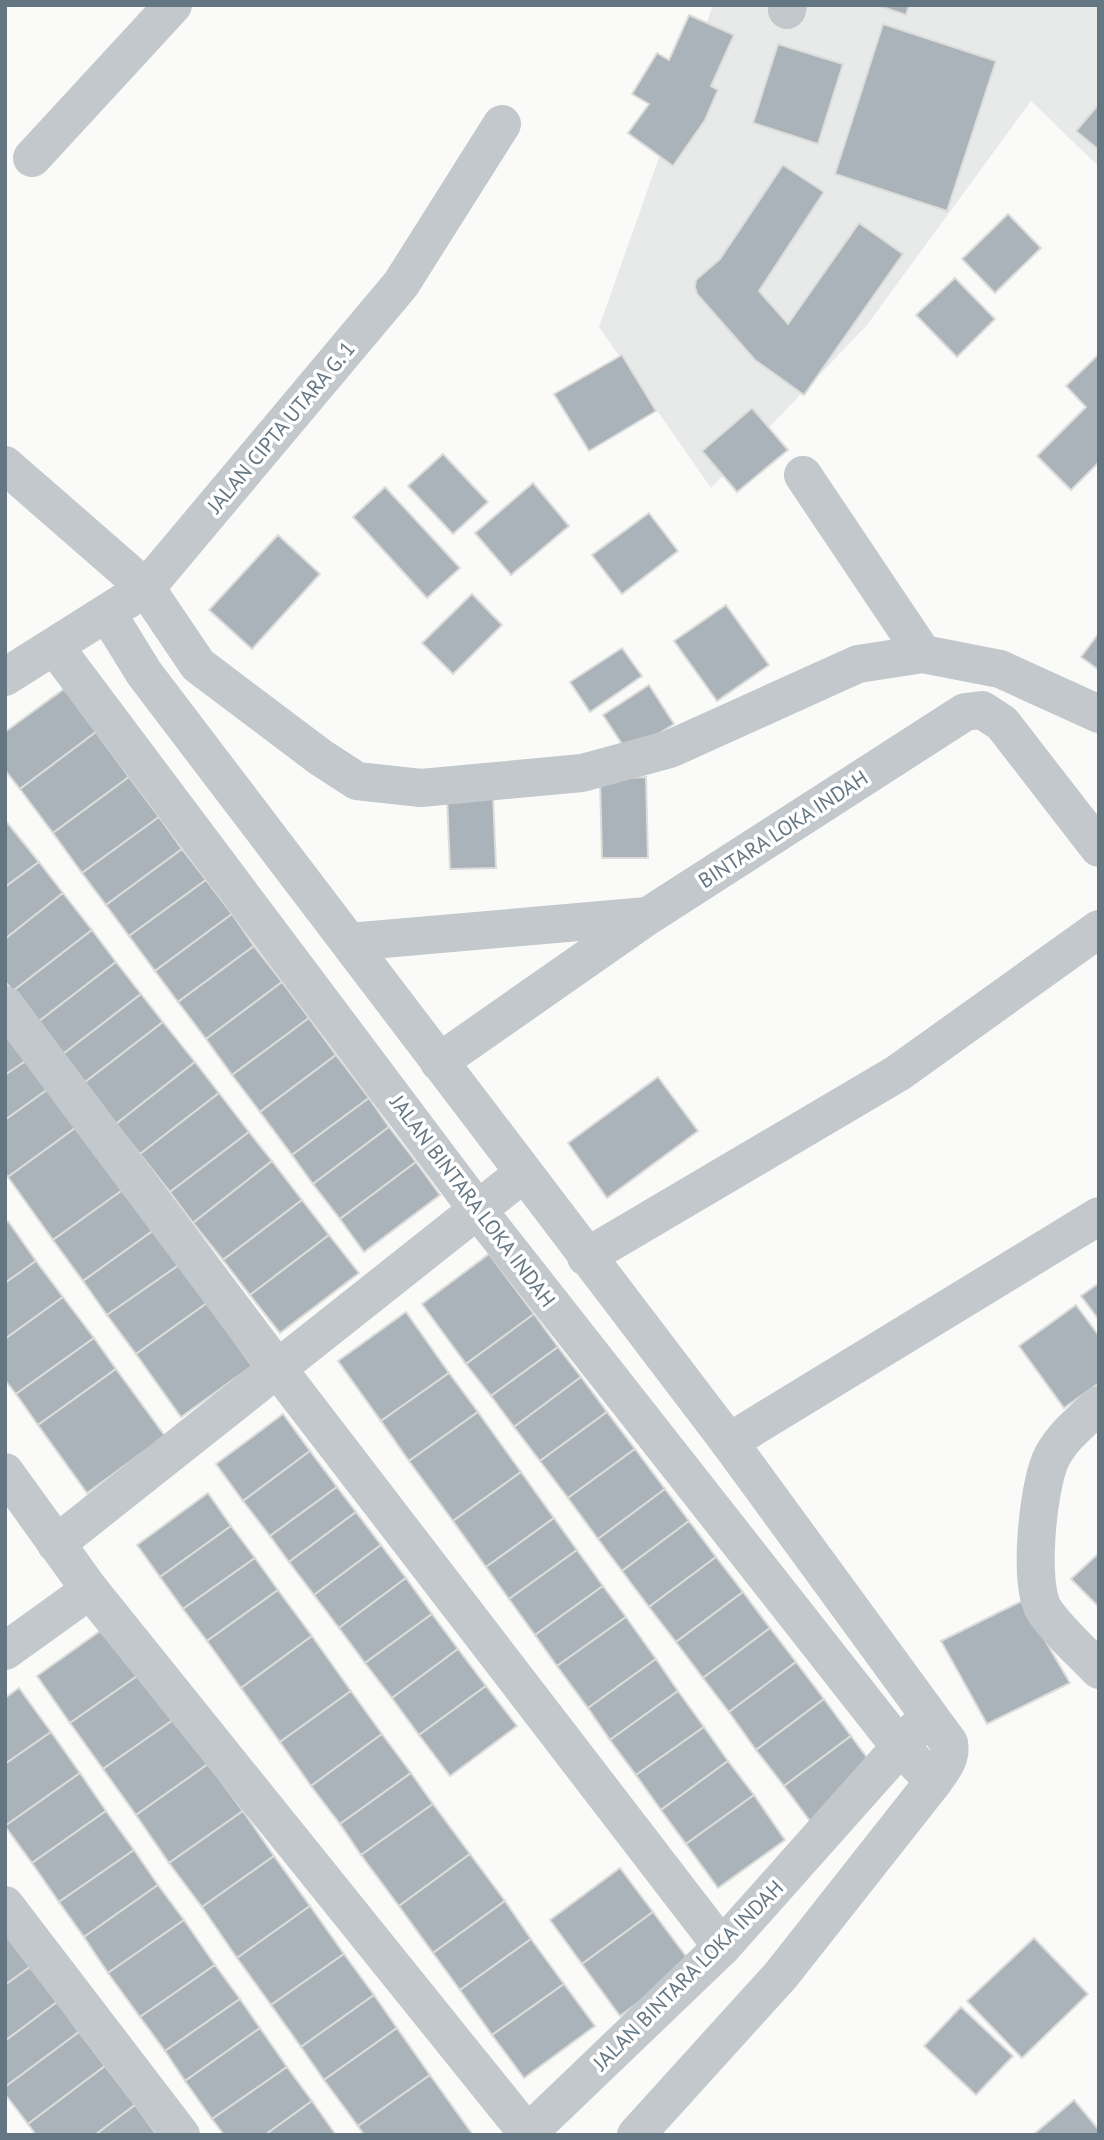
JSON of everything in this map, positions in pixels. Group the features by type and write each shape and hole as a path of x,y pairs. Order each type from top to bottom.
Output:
{"street":[{"path":"32,158 173,5"},
{"name":"JALAN CIPTA UTARA G. 1","path":"5,677 146,588 401,284 502,124"},
{"path":"5,465 146,588 198,665 320,757 357,781 421,788 582,774 670,749 858,664 923,654 1000,669 1099,714"},
{"path":"803,475 923,654"},
{"path":"107,613 144,673 729,1443 950,1746 947,1761 933,1781 781,1975 636,2135"},
{"name":"JALAN BINTARA LOKA INDAH","path":"55,647 477,1209 900,1747 933,1781"},
{"name":"BINTARA LOKA INDAH","path":"439,1062 648,916 965,712 982,710 1002,723 1099,848"},
{"path":"349,942 648,916"},
{"path":"586,1257 898,1073 1099,929"},
{"path":"5,1005 277,1368 722,1947"},
{"path":"56,1544 524,1173"},
{"path":"729,1443 1099,1216"},
{"path":"1099,1405 1065,1437 1050,1460 1040,1494 1036,1573 1043,1608 1099,1670"},
{"path":"5,1472 17,1514 56,1544 90,1590 527,2134"},
{"path":"5,1651 90,1590"},
{"name":"JALAN BINTARA LOKA INDAH","path":"527,2134 722,1947 928,1715"},
{"path":"5,1905 181,2135"}],"shaded area":[{"path":"713,5 1099,5 1099,167 1031,101 867,325 711,488 599,327"}],"building":[{"path":"877,5 909,5 906,15"},
{"path":"689,15 734,35 711,86 718,90 705,120 673,166 628,133 649,104 632,94 657,53 669,60"},
{"path":"883,24 996,61 947,211 835,174"},
{"path":"778,44 843,64 818,144 753,123"},
{"path":"1099,104 1099,150 1076,131"},
{"path":"783,165 824,192 759,291 788,324 859,223 903,254 804,395 755,360 697,294 695,287 696,280 720,259"},
{"path":"1008,214 1041,248 995,293 962,259"},
{"path":"955,278 995,319 957,357 916,315"},
{"path":"1099,354 1099,462 1071,490 1037,456 1086,407 1066,386"},
{"path":"622,355 656,411 589,451 554,394"},
{"path":"752,408 788,450 737,492 702,451"},
{"path":"443,454 488,502 453,534 408,486"},
{"path":"533,483 569,526 511,575 475,533"},
{"path":"385,487 460,568 427,598 353,517"},
{"path":"649,513 678,551 622,594 592,555"},
{"path":"278,535 320,574 252,649 209,610"},
{"path":"472,594 502,625 453,674 422,643"},
{"path":"726,605 769,665 717,701 674,641"},
{"path":"1099,633 1099,670 1081,657"},
{"path":"622,648 642,676 590,712 570,682"},
{"path":"649,685 674,724 628,753 603,715"},
{"path":"64,689 96,732 20,789 5,770 5,732"},
{"path":"96,732 129,777 53,833 20,789"},
{"path":"129,777 159,817 82,873 53,833"},
{"path":"646,777 648,858 602,858 600,779"},
{"path":"493,794 496,868 450,869 447,795"},
{"path":"159,817 182,849 106,905 82,873"},
{"path":"5,820 39,862 5,887"},
{"path":"182,849 206,880 129,936 106,905"},
{"path":"39,862 63,893 5,939 5,887"},
{"path":"206,880 232,914 155,971 129,936"},
{"path":"63,893 92,930 13,991 5,981 5,939"},
{"path":"232,914 254,946 178,1002 155,971"},
{"path":"92,930 116,962 38,1022 13,991"},
{"path":"254,946 282,982 206,1039 178,1002"},
{"path":"116,962 141,994 63,1054 38,1022"},
{"path":"282,982 309,1018 232,1075 206,1039"},
{"path":"141,994 163,1022 84,1083 63,1054"},
{"path":"309,1018 336,1055 260,1112 232,1075"},
{"path":"163,1022 195,1062 116,1124 84,1083"},
{"path":"5,1025 30,1058 5,1075"},
{"path":"336,1055 369,1098 292,1155 260,1112"},
{"path":"30,1058 51,1087 5,1120 5,1075"},
{"path":"195,1062 219,1093 140,1154 116,1124"},
{"path":"658,1077 698,1131 607,1198 568,1143"},
{"path":"51,1087 78,1126 8,1177 5,1174 5,1120"},
{"path":"219,1093 249,1132 170,1192 140,1154"},
{"path":"369,1098 389,1127 313,1184 292,1155"},
{"path":"78,1126 124,1189 53,1240 8,1177"},
{"path":"389,1127 416,1162 340,1219 313,1184"},
{"path":"249,1132 272,1161 193,1223 170,1192"},
{"path":"272,1161 302,1200 223,1260 193,1223"},
{"path":"416,1162 440,1195 364,1252 340,1219"},
{"path":"124,1189 154,1230 83,1281 53,1240"},
{"path":"302,1200 329,1235 250,1295 223,1260"},
{"path":"8,1221 36,1261 5,1283 5,1224"},
{"path":"154,1230 179,1265 107,1315 83,1281"},
{"path":"329,1235 359,1273 280,1333 250,1295"},
{"path":"489,1254 534,1314 466,1364 422,1304"},
{"path":"36,1261 63,1297 5,1339 5,1283"},
{"path":"179,1265 207,1303 136,1354 107,1315"},
{"path":"1099,1283 1099,1320 1081,1296"},
{"path":"63,1297 94,1338 16,1394 5,1380 5,1339"},
{"path":"207,1303 252,1366 181,1417 136,1354"},
{"path":"1076,1305 1099,1336 1099,1383 1064,1408 1019,1346"},
{"path":"406,1312 449,1373 381,1421 338,1361"},
{"path":"534,1314 558,1347 491,1396 466,1364"},
{"path":"94,1338 116,1369 38,1425 16,1394"},
{"path":"558,1347 581,1377 514,1427 491,1396"},
{"path":"116,1369 165,1436 87,1493 38,1425"},
{"path":"449,1373 478,1412 409,1461 381,1421"},
{"path":"581,1377 607,1412 540,1461 514,1427"},
{"path":"478,1412 521,1472 453,1521 409,1461"},
{"path":"607,1412 635,1449 568,1498 540,1461"},
{"path":"283,1414 310,1451 243,1501 216,1464"},
{"path":"635,1449 665,1489 598,1539 568,1498"},
{"path":"310,1451 337,1487 270,1536 243,1501"},
{"path":"521,1472 554,1518 486,1567 453,1521"},
{"path":"337,1487 356,1512 289,1562 270,1536"},
{"path":"665,1489 689,1521 622,1571 598,1539"},
{"path":"208,1493 231,1526 160,1577 137,1545"},
{"path":"356,1512 381,1545 314,1595 289,1562"},
{"path":"554,1518 577,1550 509,1599 486,1567"},
{"path":"689,1521 716,1557 649,1607 622,1571"},
{"path":"231,1526 255,1558 183,1609 160,1577"},
{"path":"381,1545 406,1578 339,1628 314,1595"},
{"path":"577,1550 603,1586 535,1635 509,1599"},
{"path":"1099,1553 1099,1607 1071,1579"},
{"path":"716,1557 743,1592 676,1642 649,1607"},
{"path":"255,1558 278,1590 207,1641 183,1609"},
{"path":"406,1578 432,1614 365,1663 339,1628"},
{"path":"603,1586 626,1617 557,1666 535,1635"},
{"path":"278,1590 312,1636 241,1688 207,1641"},
{"path":"743,1592 770,1628 703,1678 676,1642"},
{"path":"1022,1601 1070,1683 987,1724 941,1641"},
{"path":"432,1614 458,1649 392,1698 365,1663"},
{"path":"626,1617 656,1659 588,1708 557,1666"},
{"path":"110,1624 143,1672 70,1723 37,1676"},
{"path":"770,1628 796,1662 729,1712 703,1678"},
{"path":"312,1636 351,1691 280,1742 241,1688"},
{"path":"458,1649 486,1686 419,1735 392,1698"},
{"path":"656,1659 678,1691 610,1740 588,1708"},
{"path":"796,1662 824,1699 756,1750 729,1712"},
{"path":"143,1672 176,1718 103,1769 70,1723"},
{"path":"486,1686 517,1726 450,1776 419,1735"},
{"path":"19,1688 51,1732 5,1764 5,1698"},
{"path":"351,1691 382,1734 311,1786 280,1742"},
{"path":"678,1691 704,1727 636,1775 610,1740"},
{"path":"824,1699 851,1736 784,1786 756,1750"},
{"path":"176,1718 208,1764 136,1815 103,1769"},
{"path":"704,1727 728,1761 661,1810 636,1775"},
{"path":"51,1732 80,1773 5,1826 5,1764"},
{"path":"382,1734 411,1773 340,1824 311,1786"},
{"path":"851,1736 877,1771 810,1821 784,1786"},
{"path":"728,1761 754,1795 686,1844 661,1810"},
{"path":"208,1764 243,1811 169,1863 136,1815"},
{"path":"80,1773 106,1811 32,1863 5,1826"},
{"path":"411,1773 433,1804 361,1855 340,1824"},
{"path":"754,1795 785,1840 718,1888 686,1844"},
{"path":"433,1804 470,1854 399,1906 361,1855"},
{"path":"106,1811 134,1850 59,1902 32,1863"},
{"path":"243,1811 274,1856 202,1907 169,1863"},
{"path":"134,1850 158,1885 84,1937 59,1902"},
{"path":"470,1854 505,1901 433,1953 399,1906"},
{"path":"274,1856 310,1906 237,1958 202,1907"},
{"path":"620,1868 653,1912 582,1964 550,1920"},
{"path":"158,1885 184,1920 108,1973 84,1937"},
{"path":"505,1901 531,1939 460,1990 433,1953"},
{"path":"310,1906 344,1954 271,2005 237,1958"},
{"path":"653,1912 691,1963 620,2016 582,1964"},
{"path":"184,1920 215,1965 140,2017 108,1973"},
{"path":"5,1934 30,1967 5,1985"},
{"path":"1034,1938 1088,1994 1022,2058 967,2001"},
{"path":"531,1939 564,1984 492,2035 460,1990"},
{"path":"344,1954 374,1995 301,2047 271,2005"},
{"path":"215,1965 240,1999 165,2051 140,2017"},
{"path":"30,1967 57,2002 5,2041 5,1985"},
{"path":"564,1984 595,2026 524,2078 492,2035"},
{"path":"374,1995 397,2028 324,2080 301,2047"},
{"path":"240,1999 260,2028 185,2081 165,2051"},
{"path":"57,2002 79,2032 5,2087 5,2041"},
{"path":"961,2007 1013,2056 976,2095 924,2046"},
{"path":"260,2028 287,2067 212,2119 185,2081"},
{"path":"397,2028 430,2075 358,2126 324,2080"},
{"path":"79,2032 105,2066 28,2124 5,2094 5,2087"},
{"path":"105,2066 135,2105 95,2135 36,2135 28,2124"},
{"path":"287,2067 312,2101 265,2135 224,2135 212,2119"},
{"path":"430,2075 473,2135 364,2135 358,2126"},
{"path":"1074,2100 1099,2130 1099,2135 1033,2135"},
{"path":"312,2101 336,2135 265,2135"},
{"path":"135,2105 157,2135 95,2135"}]}
